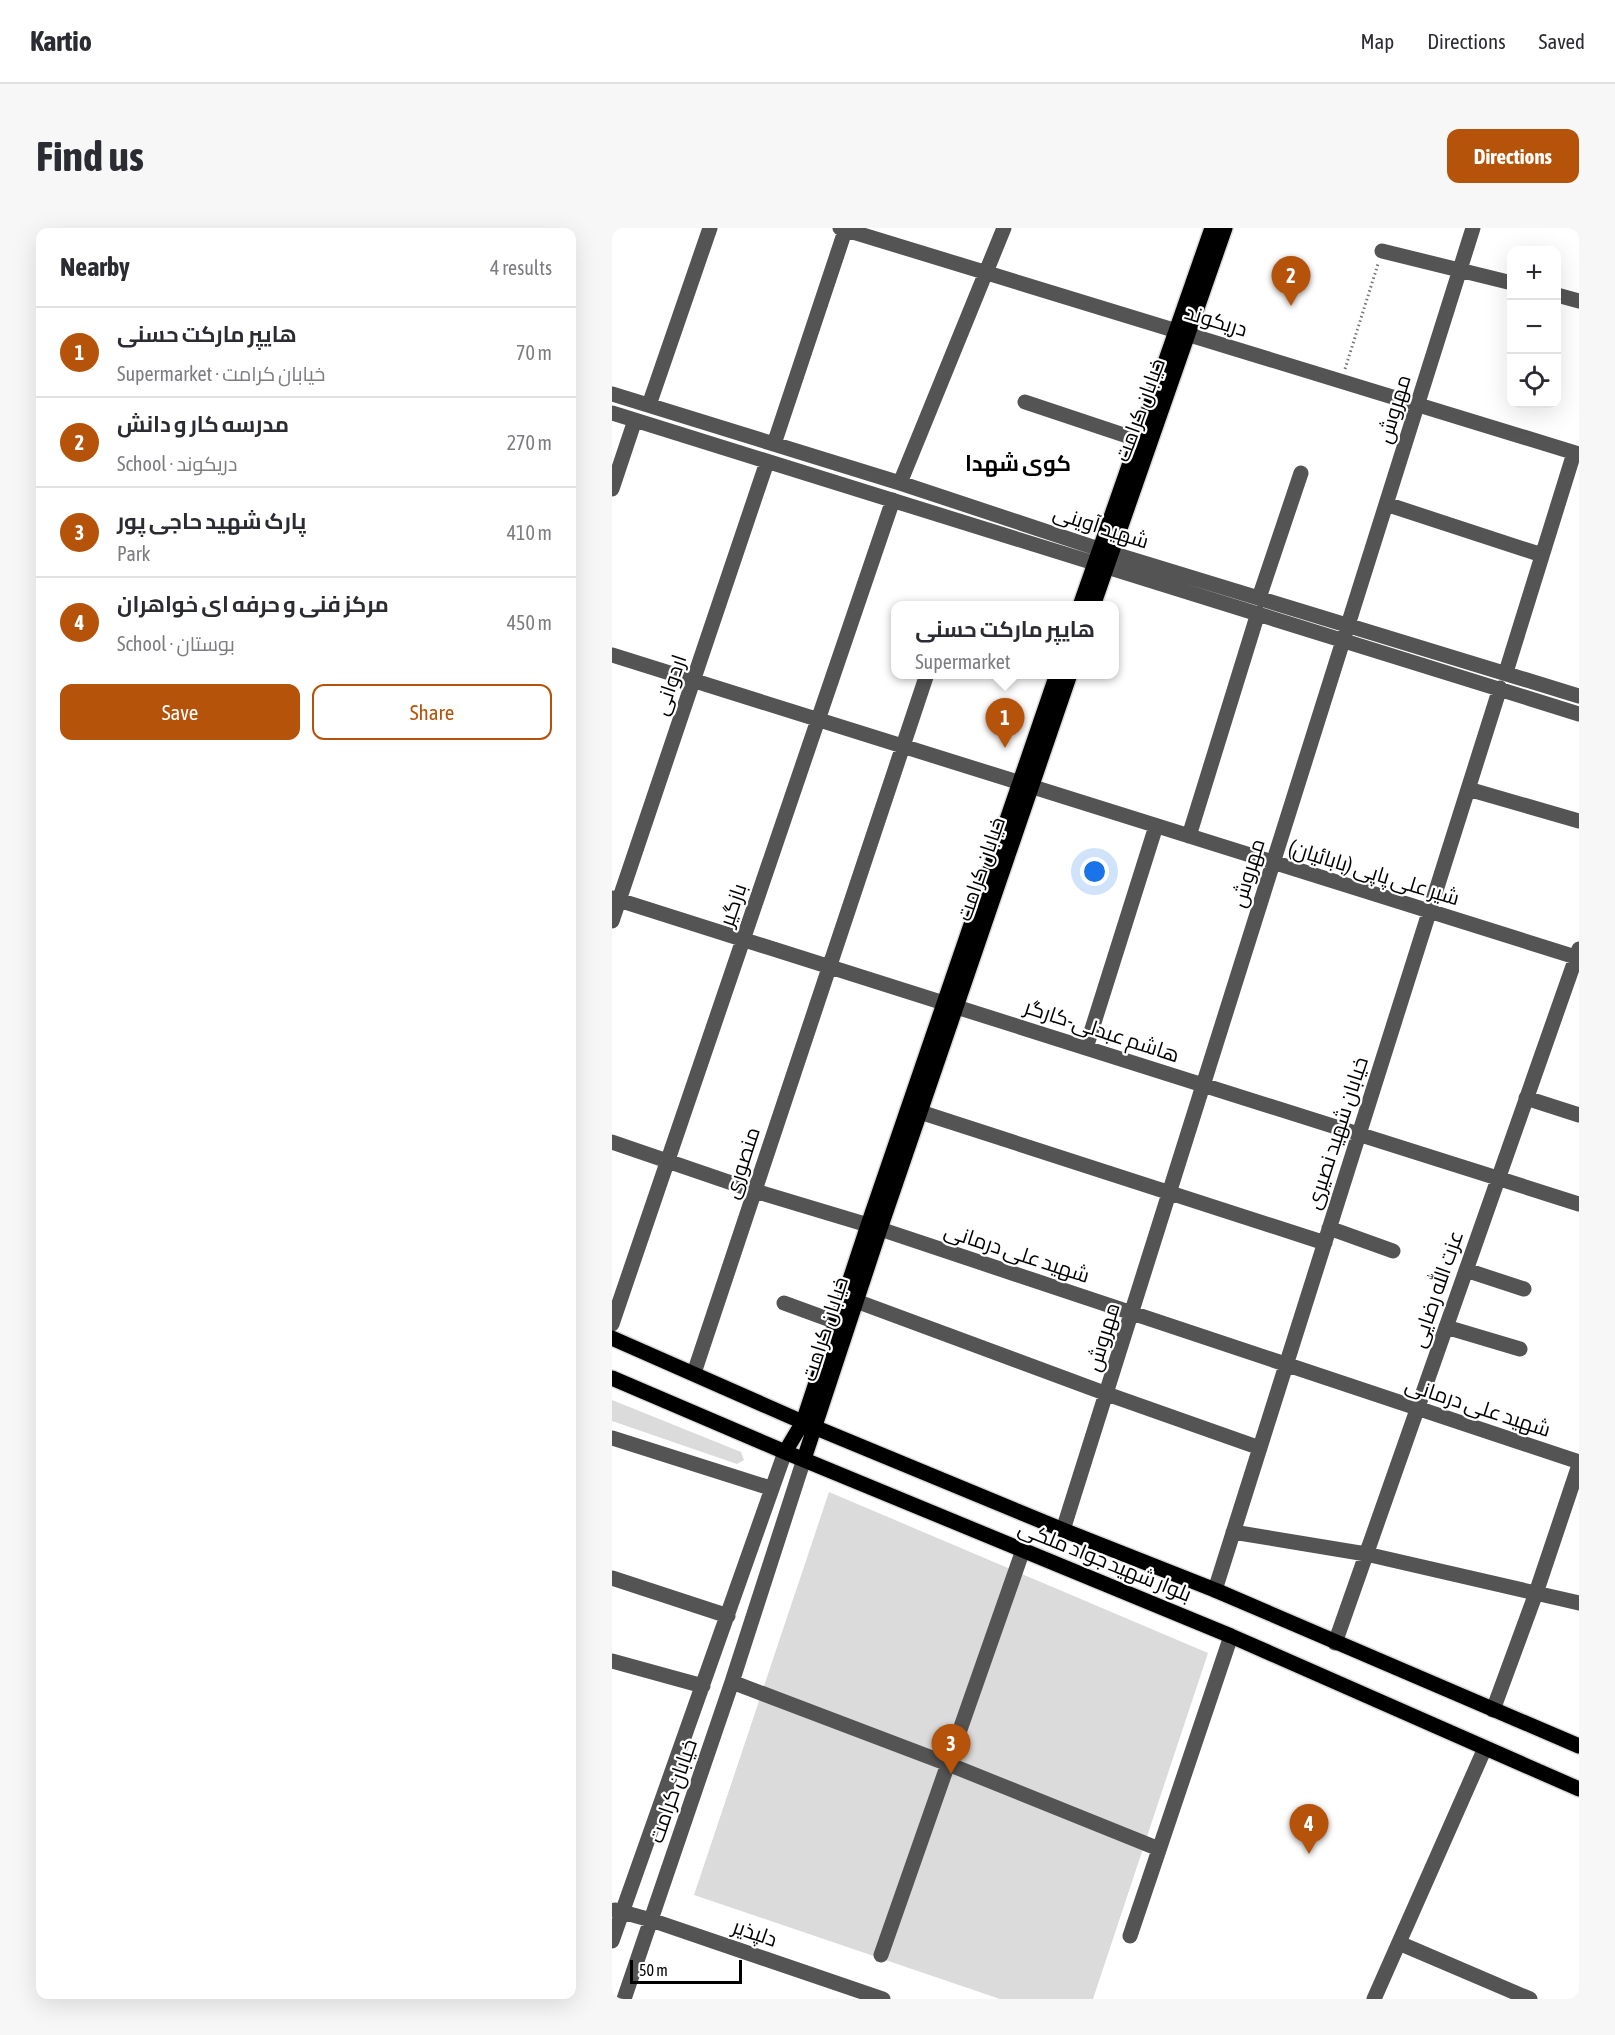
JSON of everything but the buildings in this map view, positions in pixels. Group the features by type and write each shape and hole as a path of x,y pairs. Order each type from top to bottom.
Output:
{"main road":[{"name":"خیابان کرامت","path":"1082,601 1103,558 1183,333 1212,228"},
{"name":"خیابان کرامت","path":"1094,601 1103,558 1139,440 1225,228"},
{"name":"خیابان کرامت","path":"784,1452 809,1425 856,1301 874,1227 1025,785 1056,679"},
{"name":"خیابان کرامت","path":"1025,785 1068,679"},
{"name":"خیابان کرامت","path":"804,1460 809,1425 836,1322 920,1112 951,1006"},
{"name":"بلوار شهید جواد ملکی","path":"612,1338 809,1425 1215,1590 1579,1746"},
{"name":"بلوار شهید جواد ملکی","path":"612,1378 784,1452 1231,1636 1579,1789"}],"street":[{"path":"649,405 710,228"},
{"path":"900,483 1004,228"},
{"name":"مهروش","path":"1064,1530 1473,228"},
{"path":"774,444 844,229"},
{"name":"دریکوند","path":"844,229 1576,454"},
{"path":"1382,251 1507,282"},
{"path":"1561,296 1579,301"},
{"name":"شهید آوینی","path":"612,394 900,483 1103,558"},
{"path":"1025,402 1139,440"},
{"name":"شهید آوینی","path":"612,413 893,500 1103,558 1258,605 1349,625 1579,696"},
{"path":"612,489 635,420"},
{"path":"1506,672 1576,454"},
{"name":"اردوانی","path":"612,921 615,899 693,681 767,462"},
{"path":"1189,836 1258,605 1301,473"},
{"name":"بازگیر","path":"612,1324 893,500"},
{"path":"1386,504 1542,555"},
{"name":"شهید آوینی","path":"1258,605 1344,641 1579,714"},
{"name":"شیر علی پاپی (بابائیان)","path":"612,655 1429,912 1578,954"},
{"name":"منصوری","path":"694,1373 926,679"},
{"name":"خیابان شهید نصیری","path":"1215,1590 1500,688"},
{"path":"1468,789 1579,821"},
{"path":"1086,1048 1156,826"},
{"name":"هاشم عبدلی-کارگر","path":"615,899 1579,1204"},
{"name":"عزت الله رضایی","path":"1335,1643 1578,954"},
{"path":"1526,1098 1579,1115"},
{"path":"920,1112 1170,1193 1327,1236 1393,1251"},
{"name":"شهید علی درمانی","path":"612,1142 755,1191 874,1227 1579,1464"},
{"path":"1466,1270 1524,1289"},
{"path":"856,1301 1260,1448"},
{"path":"784,1303 836,1322"},
{"path":"1446,1327 1520,1349"},
{"path":"612,1438 770,1488"},
{"name":"خیابان کرامت","path":"612,1941 617,1911 703,1686 784,1452"},
{"name":"خیابان کرامت","path":"624,1999 732,1682 804,1460"},
{"path":"1493,1710 1536,1593 1579,1464"},
{"path":"1233,1532 1366,1554 1579,1603"},
{"path":"881,1955 1023,1550"},
{"path":"612,1578 728,1616"},
{"path":"1130,1936 1231,1636"},
{"path":"612,1661 703,1686"},
{"path":"732,1682 948,1764 1159,1849"},
{"path":"1374,1999 1485,1748"},
{"name":"دلپذیر","path":"617,1911 651,1920 883,1999"},
{"path":"1399,1943 1504,1994 1530,1999"}],"path":[{"path":"1342,381 1382,251"}],"shaded area":[{"path":"612,1400 741,1452 744,1460 737,1464 612,1421"},
{"path":"829,1492 1208,1653 1093,1999 1000,1999 694,1895"}],"place":[{"name":"مدرسه کار و دانش","path":"1291,306"},
{"name":"هایپر مارکت حسنی","path":"1005,748"},
{"name":"پارک شهید حاجی پور","path":"951,1774"},
{"name":"مرکز فنی و حرفه ای خواهران","path":"1309,1854"}],"district":[{"name":"کوی شهدا","path":"1018,463"}]}
